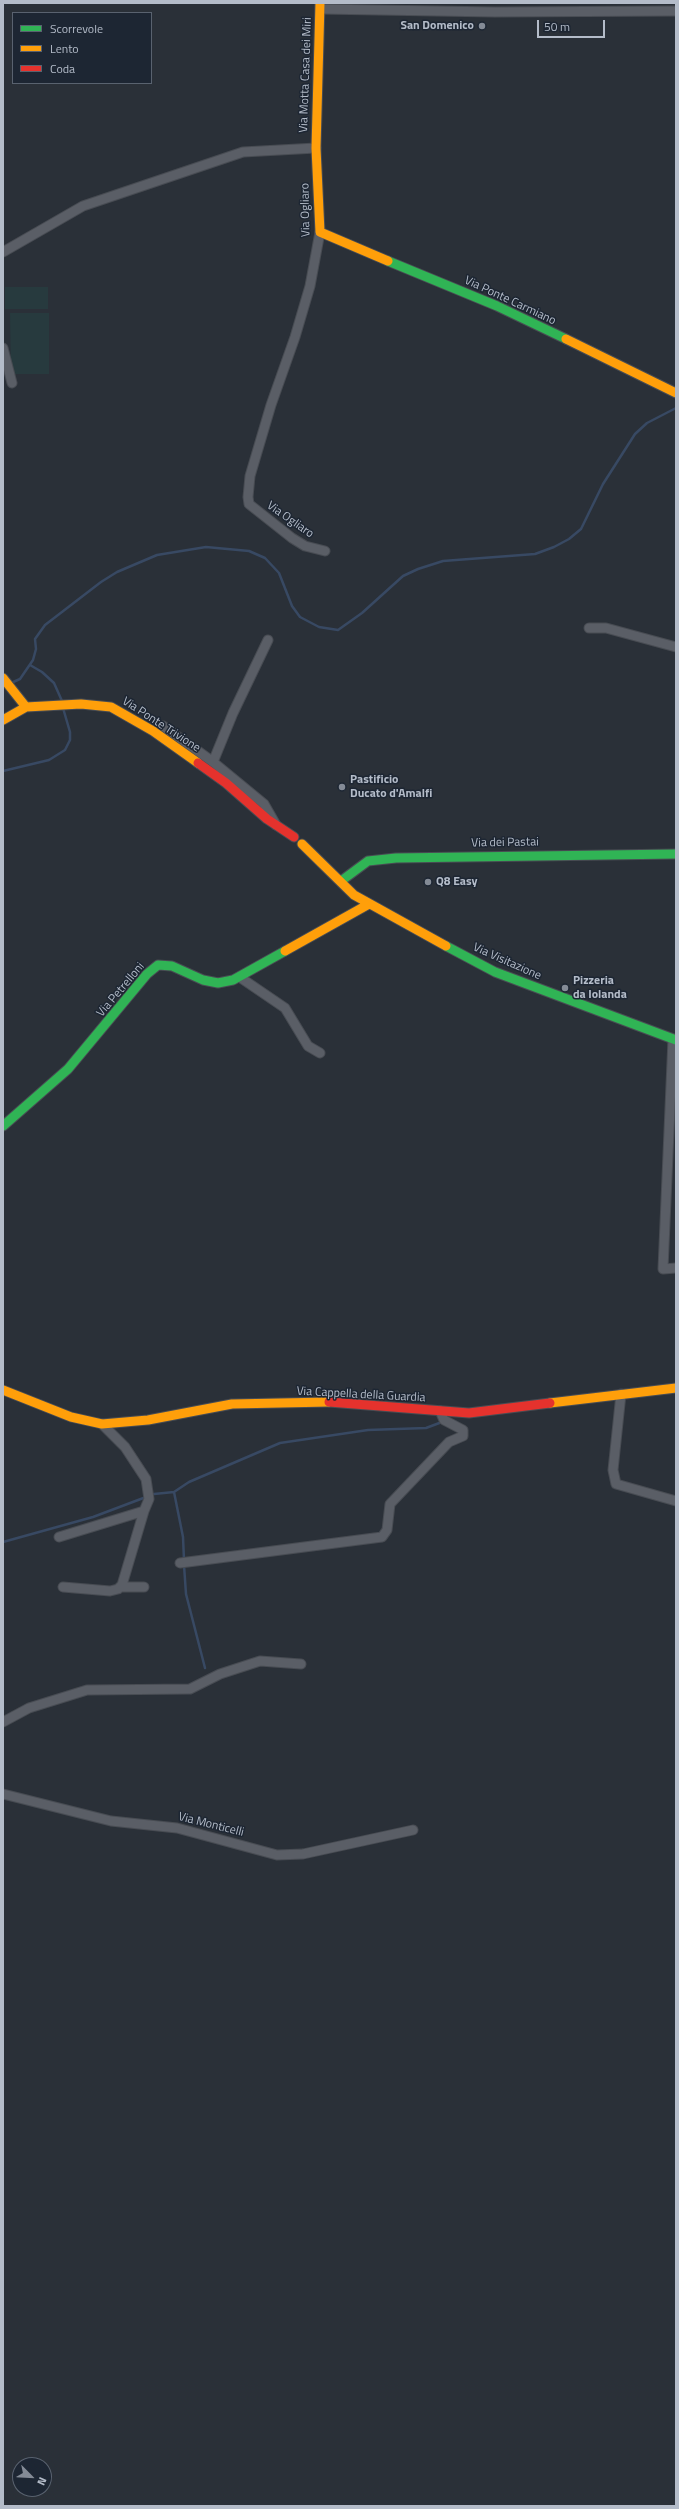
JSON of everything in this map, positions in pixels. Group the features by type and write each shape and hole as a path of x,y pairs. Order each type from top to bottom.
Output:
{"street":[{"path":"320,6 495,12 676,11"},
{"name":"Via Motta Casa dei Miri","path":"316,148 320,6"},
{"path":"3,252 83,206 243,152 316,148"},
{"name":"Via Ogliaro","path":"316,148 320,232 310,286 295,337 270,405 250,476 248,497 249,504 292,538 305,546 325,552"},
{"name":"Via Ponte Carmiano","path":"320,232 330,238 497,306 555,336 676,393"},
{"path":"3,348 12,383"},
{"path":"589,628 606,628 676,647"},
{"path":"213,762 233,713 268,640"},
{"path":"3,678 26,707 3,720"},
{"name":"Via Ponte Trivione","path":"26,707 81,704 111,707 153,731 226,783 276,826 294,837"},
{"path":"163,726 213,762 264,804 276,826"},
{"path":"302,844 341,881"},
{"name":"Via dei Pastai","path":"341,881 368,861 396,858 676,854"},
{"name":"Via Visitazione","path":"341,881 354,895 369,904 495,972 675,1040"},
{"name":"Via Petrelloni","path":"3,1126 68,1069 115,1015 147,974 158,965 172,966 218,983 241,978 369,904"},
{"path":"241,978 285,1008 308,1046 320,1053"},
{"path":"675,1040 663,1269 676,1268"},
{"name":"Via Cappella della Guardia","path":"3,1390 71,1417 102,1424 148,1420 232,1404 323,1402 469,1413 621,1400 676,1388"},
{"path":"621,1400 613,1470 616,1484 676,1501"},
{"path":"180,1563 382,1537 387,1530 390,1504 449,1442 463,1436 463,1430 446,1422 440,1411"},
{"path":"63,1587 110,1591 122,1585 149,1496 146,1479 125,1447 102,1424"},
{"path":"59,1537 144,1511"},
{"path":"122,1585 122,1587 144,1587"},
{"path":"3,1722 29,1708 87,1690 190,1689 220,1674 260,1661 301,1664"},
{"name":"Via Monticelli","path":"3,1794 111,1821 177,1828 277,1855 303,1854 412,1830"}],"green space":[{"path":"5,287 48,287 48,309 5,309"},
{"path":"10,313 49,313 49,374 11,374"}],"waterway":[{"path":"11,683 20,679 33,660 36,649 35,639 45,625 101,582 117,572 157,555 206,547 249,551 265,558 279,573 292,606 300,617 319,627 338,630 362,613 403,576 418,569 443,561 535,554 554,547 569,539 581,529 603,484 635,434 647,423 676,408"},
{"path":"30,665 42,672 54,683 62,701"},
{"path":"3,771 49,760 65,750 70,740 70,732 63,708"},
{"path":"3,1542 93,1517 154,1494 174,1492 189,1482 280,1443 368,1430 426,1428 442,1422"},
{"path":"174,1492 183,1537 184,1560"},
{"path":"184,1565 186,1594 205,1668"}],"traffic: fast":[{"path":"388,261 497,306 566,339"},
{"path":"341,881 368,861 396,858 676,854"},
{"path":"446,946 495,972 676,1040"},
{"path":"3,1126 68,1069 147,974 158,965 172,966 203,980 218,983 233,980 285,951"}],"traffic: slow":[{"path":"320,3 316,148 320,232 388,261"},
{"path":"566,339 676,393"},
{"path":"3,678 26,707"},
{"path":"3,720 26,707 81,704 111,707 153,731 198,763"},
{"path":"302,844 354,895 446,946"},
{"path":"285,951 369,904"},
{"path":"550,1403 676,1388"},
{"path":"3,1390 71,1417 102,1424 148,1420 232,1404 329,1402"}],"traffic: jam":[{"path":"198,763 226,783 267,819 294,837"},
{"path":"329,1402 469,1413 550,1403"}],"place":[{"name":"San Domenico","path":"482,26"},
{"name":"Pastificio Ducato d'Amalfi","path":"342,787"},
{"name":"Q8 Easy","path":"428,882"},
{"name":"Pizzeria da Iolanda","path":"565,988"}]}
